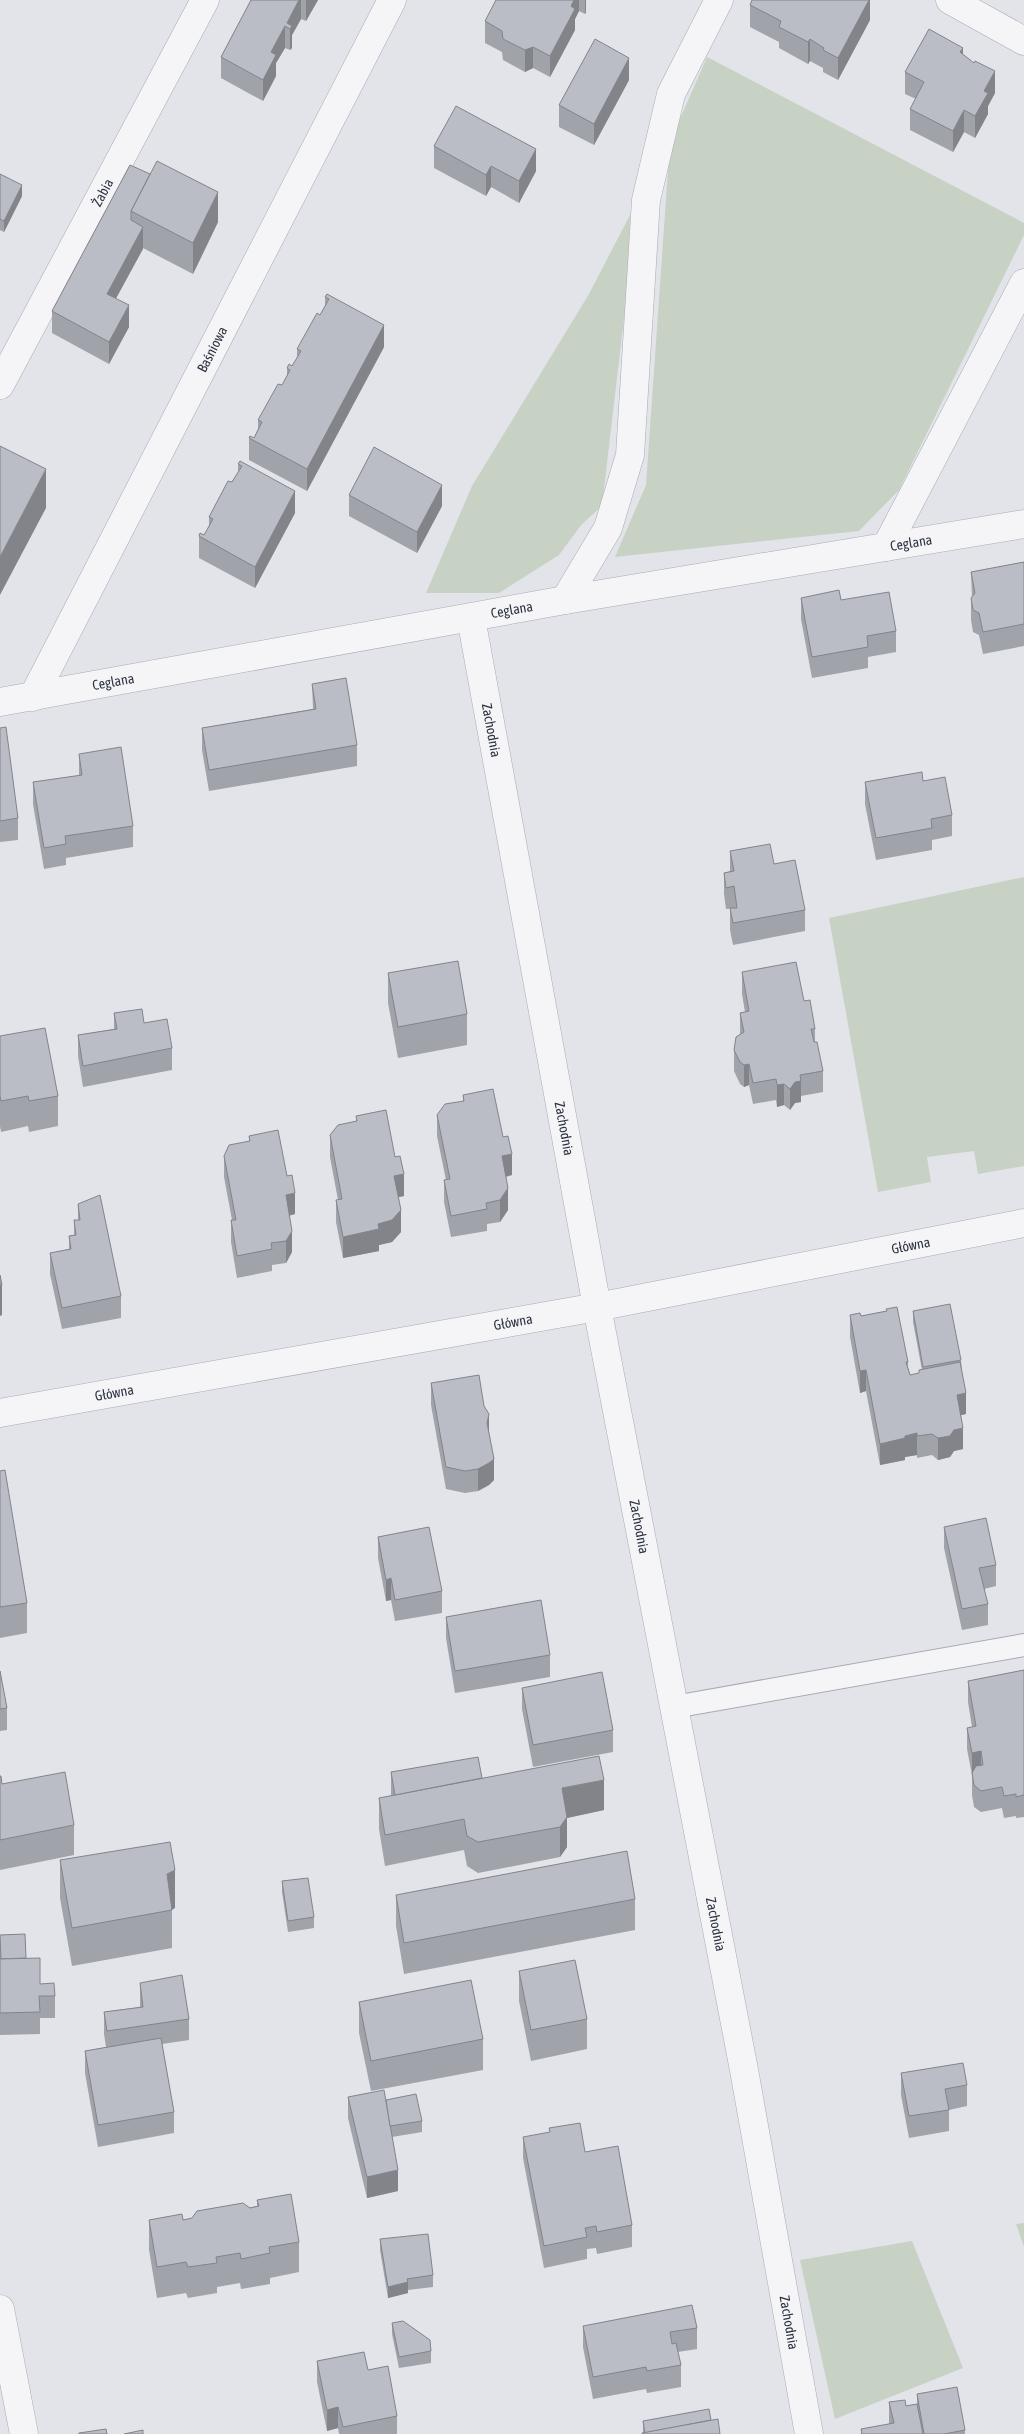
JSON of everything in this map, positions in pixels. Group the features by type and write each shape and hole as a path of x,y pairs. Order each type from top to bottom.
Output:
{"street":[{"name":"Żabia","path":"0,385 205,0"},
{"name":"Baśniowa","path":"33,697 392,0"},
{"path":"565,600 608,528 630,455 646,200 671,94 719,0"},
{"path":"950,0 1024,41"},
{"path":"886,547 1024,283"},
{"name":"Ceglana","path":"0,702 565,600 1024,524"},
{"name":"Zachodnia","path":"471,618 597,1307 744,2070 809,2434"},
{"name":"Główna","path":"0,1413 597,1307 1024,1223"},
{"path":"0,2309 24,2434"}],"lane":[{"path":"674,1707 1024,1646"}],"green space":[{"path":"707,57 1024,223 1024,235 899,490 859,531 615,557 646,485 670,142"},
{"path":"630,215 628,284 602,506 582,524 559,555 499,593 426,593 472,486 589,294"},
{"path":"1024,877 1024,1166 978,1174 974,1151 927,1157 931,1182 878,1192 829,918"},
{"path":"1024,2223 1024,2247 1016,2224"},
{"path":"912,2241 963,2368 835,2419 800,2260"}],"building":[{"path":"251,0 299,0 287,23 292,26 290,29 285,26 271,52 276,55 263,80 221,57"},
{"path":"496,0 574,0 571,6 575,9 550,56 533,47 525,50 503,39 502,31 485,21"},
{"path":"752,0 869,0 838,58 823,50 824,48 810,39 808,42 779,27 781,21 750,5"},
{"path":"929,29 963,48 960,52 974,63 975,61 995,71 984,91 988,93 975,116 964,110 953,131 910,109 924,82 905,72"},
{"path":"595,39 629,58 594,124 559,105"},
{"path":"456,106 536,149 519,181 491,166 486,175 434,146"},
{"path":"157,161 218,192 193,243 131,211"},
{"path":"130,165 150,174 131,211 131,220 143,227 107,294 129,305 109,342 52,311"},
{"path":"0,174 22,185 4,221 0,219"},
{"path":"327,294 384,325 307,469 249,438 250,436 254,438 262,422 258,420 278,384 282,385 290,370 287,368 289,364 292,366 301,351 297,349 317,313 320,315 329,299 325,297"},
{"path":"0,446 46,469 0,557"},
{"path":"374,447 442,485 417,532 349,495"},
{"path":"240,461 295,491 255,567 199,536 200,533 204,535 213,519 209,517 228,481 232,482 242,466 238,464"},
{"path":"1024,562 1024,624 983,632 979,613 973,610 971,598 975,593 971,572"},
{"path":"839,590 841,600 889,592 896,631 867,636 868,647 812,657 801,598"},
{"path":"346,678 357,745 209,770 202,728 316,709 312,684"},
{"path":"6,727 18,818 0,821 0,728"},
{"path":"121,747 133,826 65,836 66,844 44,848 33,782 82,775 79,754"},
{"path":"922,772 923,781 945,777 952,815 931,819 932,828 876,838 865,782"},
{"path":"770,844 774,864 795,860 805,910 733,923 730,908 737,908 734,886 726,888 724,873 734,871 730,851"},
{"path":"458,961 467,1014 398,1027 388,973"},
{"path":"796,962 804,1001 810,1000 815,1029 811,1029 814,1042 817,1042 823,1071 800,1075 801,1081 795,1082 790,1089 784,1084 777,1085 776,1079 753,1083 749,1064 744,1065 740,1062 734,1050 736,1037 744,1032 740,1013 749,1011 742,972"},
{"path":"142,1009 144,1023 167,1019 172,1048 83,1066 78,1035 117,1029 114,1013"},
{"path":"45,1028 58,1096 29,1101 28,1096 1,1101 0,1036"},
{"path":"493,1089 503,1137 508,1136 512,1154 502,1156 508,1188 500,1200 486,1203 487,1209 451,1216 444,1180 450,1179 437,1115 445,1104 464,1101 463,1095"},
{"path":"386,1110 395,1157 400,1156 404,1174 394,1176 401,1210 392,1220 378,1224 379,1229 343,1237 336,1200 342,1199 330,1135 338,1125 357,1121 356,1116"},
{"path":"278,1130 287,1176 292,1175 295,1193 286,1195 292,1231 286,1241 271,1243 272,1249 237,1256 231,1220 236,1220 224,1156 229,1145 250,1141 249,1136"},
{"path":"100,1195 121,1296 62,1308 50,1253 71,1249 69,1236 76,1235 74,1220 80,1220 78,1204"},
{"path":"950,1304 961,1360 923,1367 913,1311"},
{"path":"897,1307 910,1375 919,1373 919,1370 960,1362 966,1393 957,1395 963,1428 954,1430 950,1436 938,1438 932,1434 917,1436 917,1433 880,1444 866,1370 860,1371 850,1315 860,1313 861,1316"},
{"path":"479,1375 484,1406 489,1414 487,1423 494,1459 478,1469 465,1471 446,1467 431,1383"},
{"path":"5,1470 27,1603 0,1607 0,1471"},
{"path":"986,1518 996,1565 979,1568 988,1604 962,1609 944,1527"},
{"path":"429,1527 442,1591 395,1600 391,1578 386,1580 378,1537"},
{"path":"541,1600 550,1655 455,1671 446,1617"},
{"path":"1024,1670 1024,1795 1016,1797 1016,1794 1004,1796 1002,1787 981,1791 974,1785 972,1773 976,1766 983,1765 981,1751 972,1753 967,1728 976,1726 968,1681"},
{"path":"0,1671 7,1708 0,1709"},
{"path":"602,1672 613,1730 533,1745 522,1688"},
{"path":"599,1756 604,1780 562,1788 567,1817 560,1827 478,1842 467,1836 464,1819 385,1835 379,1798"},
{"path":"478,1757 482,1778 395,1795 391,1772"},
{"path":"65,1772 74,1825 0,1840 0,1776 2,1784"},
{"path":"170,1842 175,1870 167,1874 172,1910 72,1928 60,1860"},
{"path":"627,1851 635,1899 404,1943 396,1895"},
{"path":"308,1878 314,1917 288,1921 282,1881"},
{"path":"25,1934 26,1958 1,1959 0,1935"},
{"path":"40,1958 40,1984 54,1983 55,1996 39,1996 40,2012 0,2013 0,1959"},
{"path":"575,1960 587,2019 531,2030 519,1971"},
{"path":"182,1975 189,2019 107,2031 104,2012 143,2007 140,1983"},
{"path":"471,1980 483,2039 371,2061 359,2002"},
{"path":"161,2038 174,2112 98,2125 85,2051"},
{"path":"963,2063 967,2085 945,2089 949,2110 909,2116 901,2073"},
{"path":"384,2090 398,2170 367,2177 348,2097"},
{"path":"416,2094 422,2121 390,2126 386,2100"},
{"path":"580,2123 585,2152 618,2146 632,2225 597,2232 596,2226 585,2228 587,2237 544,2246 523,2137 550,2132 549,2128"},
{"path":"291,2194 299,2242 269,2247 270,2253 241,2259 240,2253 216,2257 217,2263 188,2267 186,2262 157,2267 149,2220 182,2214 183,2220 192,2218 197,2211 243,2203 250,2208 259,2206 257,2200"},
{"path":"428,2234 433,2275 407,2279 408,2282 388,2287 380,2239"},
{"path":"692,2305 697,2328 670,2332 672,2344 676,2343 681,2365 647,2371 646,2367 593,2377 583,2326"},
{"path":"403,2321 430,2340 431,2351 399,2357 392,2323"},
{"path":"364,2352 368,2370 388,2366 397,2416 343,2427 338,2407 327,2410 317,2361"},
{"path":"957,2387 965,2430 944,2434 924,2434 917,2394"},
{"path":"905,2400 906,2406 917,2404 923,2434 862,2434 861,2429 894,2423 889,2402"},
{"path":"709,2409 711,2420 645,2433 643,2421"},
{"path":"718,2419 720,2434 642,2434 642,2433"},
{"path":"106,2429 107,2434 79,2434 79,2433"},
{"path":"143,2430 143,2434 124,2434"}]}
